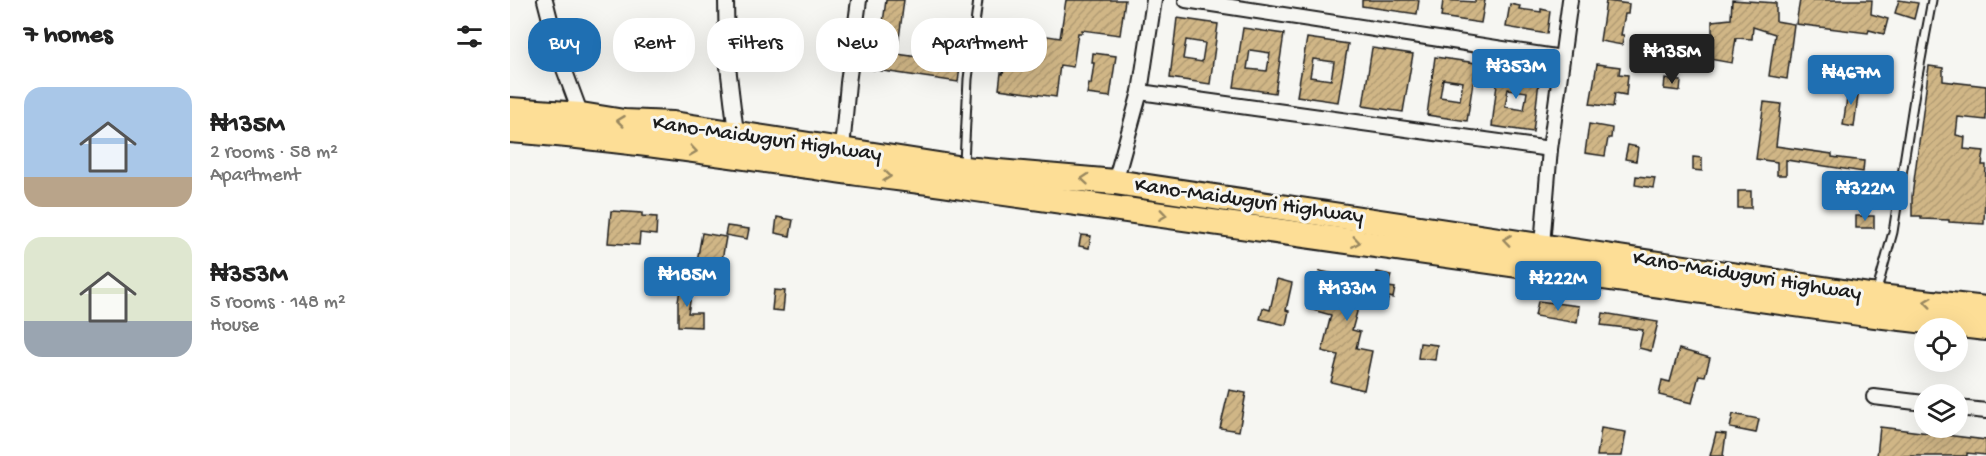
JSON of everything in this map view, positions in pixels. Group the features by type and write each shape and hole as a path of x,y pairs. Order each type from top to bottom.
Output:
{"highway":[{"name":"Kano-Maiduguri Highway","path":"510,110 582,115 624,122 672,124 735,133 842,149 963,178 1867,314 1986,328"},
{"name":"Kano-Maiduguri Highway","path":"510,130 624,141 927,180 963,178 1114,182 1875,296 1986,309"}],"street":[{"path":"544,0 560,58 582,115"},
{"path":"726,0 727,58 735,133"},
{"path":"842,149 859,0"},
{"path":"1114,182 1140,92 1154,0"},
{"path":"1186,0 1562,58"},
{"path":"1542,245 1550,149 1570,0"},
{"path":"1140,92 1550,149"},
{"path":"1874,397 1914,402"},
{"path":"1968,409 1986,411"}],"lane":[{"path":"963,178 968,79 978,0"},
{"path":"1875,296 1893,232 1932,0"}],"building":[{"path":"886,0 904,0 899,39 899,18 884,18"},
{"path":"1066,0 1125,0 1120,35 1082,30 1082,33 1078,33 1073,67 1060,65 1056,97 999,89 1001,73 1003,72 1047,72 1047,36 1060,38"},
{"path":"1362,0 1419,0 1417,14 1362,6"},
{"path":"1443,0 1475,2 1475,0 1485,0 1481,23 1441,17"},
{"path":"1732,0 1776,3 1776,21 1794,24 1787,79 1769,76 1775,34 1753,27 1752,39 1736,38 1732,63 1709,59 1713,33 1712,21 1731,19"},
{"path":"1800,0 1872,0 1871,14 1888,19 1884,34 1869,30 1868,33 1796,24"},
{"path":"1899,0 1918,3 1914,19 1895,13"},
{"path":"1606,1 1629,4 1621,35 1624,35 1622,45 1600,41"},
{"path":"1510,4 1520,6 1519,9 1550,11 1547,34 1506,27"},
{"path":"1177,18 1218,24 1210,84 1170,78","holes":["1186,40 1205,43 1202,62 1183,59"]},
{"path":"1243,28 1284,34 1275,93 1234,87","holes":["1250,50 1270,53 1267,71 1247,69"]},
{"path":"1307,38 1348,44 1338,102 1297,96","holes":["1313,59 1334,62 1331,80 1310,77"]},
{"path":"1372,48 1413,54 1403,112 1363,106"},
{"path":"1093,53 1116,56 1110,97 1087,94 1089,83 1091,84"},
{"path":"899,54 911,56 911,72 959,72 958,82 890,72 899,72"},
{"path":"1435,57 1476,63 1467,121 1427,115","holes":["1443,79 1463,82 1460,100 1440,97"]},
{"path":"1597,64 1620,67 1619,74 1628,75 1626,95 1615,93 1613,107 1590,104"},
{"path":"1929,66 1943,68 1943,81 1986,86 1986,120 1958,117 1956,135 1965,137 1964,149 1984,151 1982,165 1986,165 1984,224 1921,219 1921,216 1912,216 1912,196"},
{"path":"1499,67 1540,73 1533,132 1492,126","holes":["1508,89 1527,92 1524,110 1505,107"]},
{"path":"1665,79 1681,81 1680,91 1664,89"},
{"path":"1849,85 1859,87 1854,127 1843,125"},
{"path":"1764,102 1781,104 1776,146 1864,161 1863,172 1786,160 1786,175 1777,175 1777,162 1756,159"},
{"path":"1589,124 1612,128 1605,156 1585,153"},
{"path":"1628,145 1638,147 1636,161 1625,159"},
{"path":"1693,157 1702,158 1702,171 1693,170"},
{"path":"1636,176 1655,178 1653,188 1635,185"},
{"path":"1738,191 1751,191 1751,208 1738,208"},
{"path":"611,211 642,213 642,216 657,217 656,235 640,233 639,245 608,243"},
{"path":"1856,216 1874,216 1874,228 1856,228"},
{"path":"777,217 793,220 790,236 775,233"},
{"path":"727,226 749,229 747,239 725,235"},
{"path":"702,233 726,237 720,272 724,273 721,288 701,284 704,262 697,261"},
{"path":"1081,235 1091,236 1089,248 1079,246"},
{"path":"1320,271 1375,283 1377,272 1391,275 1388,287 1395,288 1393,298 1389,297 1387,303 1361,297 1352,330 1360,332 1356,348 1372,351 1364,390 1331,382 1338,355 1322,351 1331,315 1309,309"},
{"path":"1277,279 1292,283 1286,310 1289,311 1286,325 1260,319 1263,308 1270,310"},
{"path":"681,283 693,285 688,313 701,313 701,327 678,326"},
{"path":"774,290 785,291 783,311 772,310"},
{"path":"1538,301 1579,306 1577,323 1535,316"},
{"path":"1603,313 1658,322 1651,351 1639,348 1643,330 1601,325"},
{"path":"1420,343 1437,345 1435,360 1418,358"},
{"path":"1679,349 1710,358 1705,376 1699,375 1692,403 1659,395 1662,380 1670,382"},
{"path":"1229,390 1246,393 1239,431 1220,428"},
{"path":"1733,414 1759,419 1756,433 1730,428"},
{"path":"1880,427 1914,431 1914,438 1986,440 1986,455 1967,453 1967,456 1877,456"},
{"path":"1601,428 1626,432 1622,456 1597,456"},
{"path":"1716,433 1726,434 1723,456 1710,456"}]}
